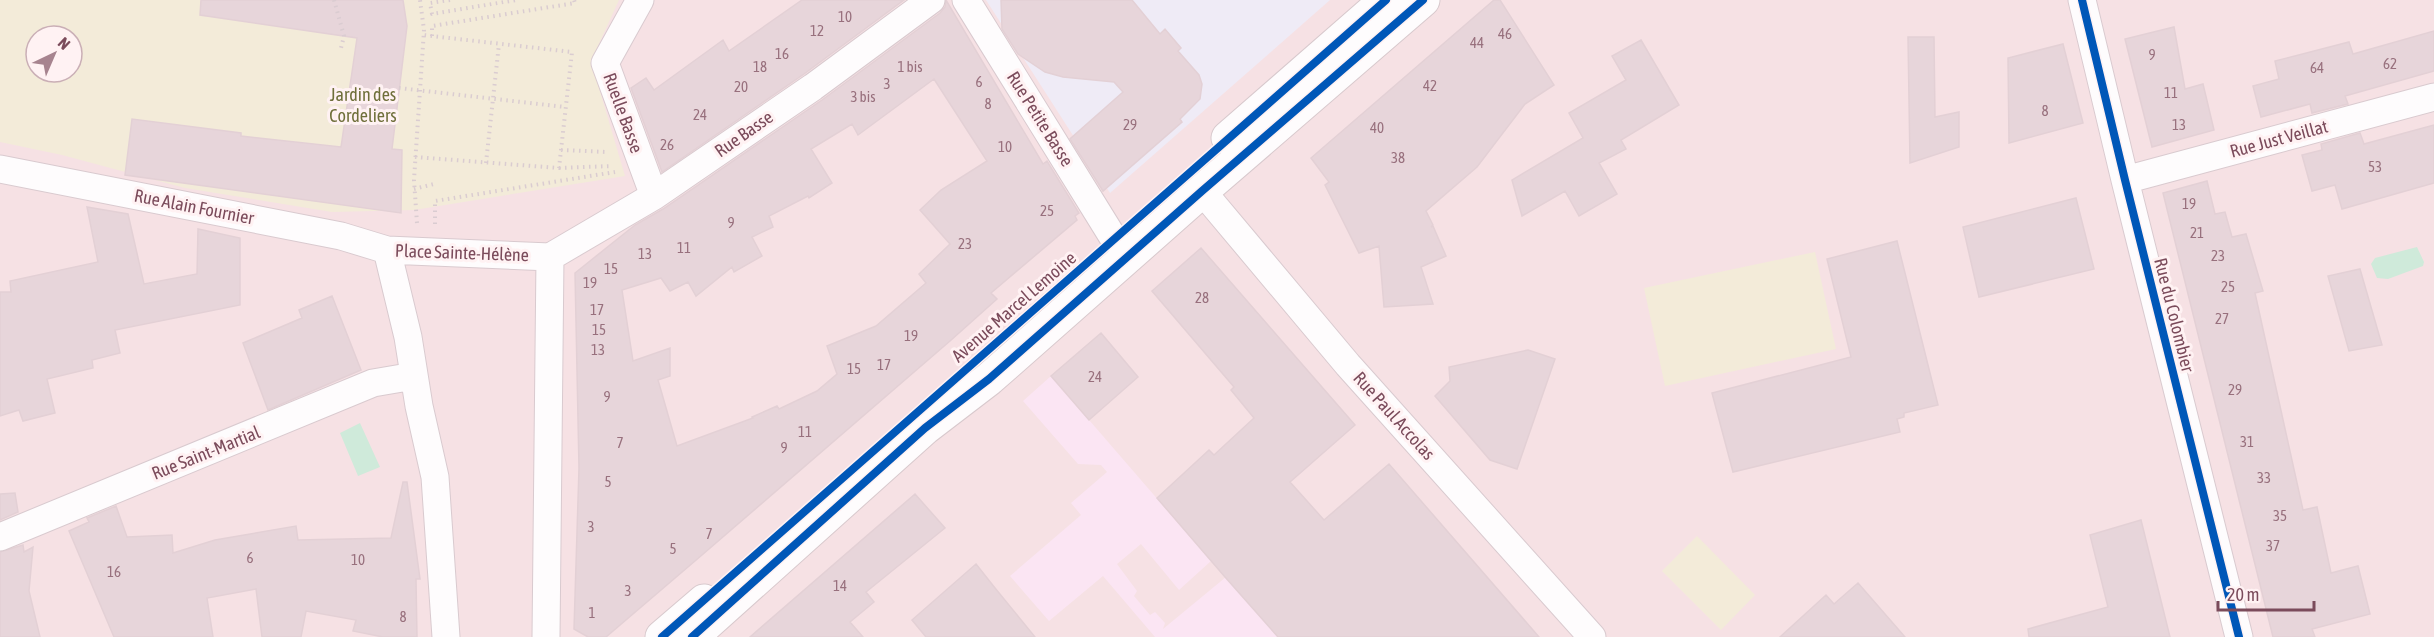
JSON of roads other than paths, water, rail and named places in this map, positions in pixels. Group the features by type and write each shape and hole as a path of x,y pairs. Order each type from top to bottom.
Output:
{"main road":[{"name":"Avenue Marcel Lemoine","path":"982,370 1114,238 1386,0"},
{"name":"Avenue Marcel Lemoine","path":"662,637 982,370 1202,191 1423,0"},
{"name":"Avenue Marcel Lemoine","path":"692,637 898,441"}],"street":[{"name":"Ruelle Basse","path":"640,0 605,63 654,196"},
{"name":"Rue Basse","path":"550,257 654,196 813,87 931,0"},
{"name":"Rue Petite Basse","path":"966,0 1114,238"},
{"name":"Rue du Colombier","path":"2082,0 2240,637"},
{"name":"Rue Just Veillat","path":"2125,180 2434,97"},
{"name":"Rue Alain Fournier","path":"0,169 341,236 387,250"},
{"name":"Rue Paul Accolas","path":"1202,191 1348,365 1592,637"},
{"name":"Place Sainte-Hélène","path":"446,637 435,477 408,337 387,250 550,257 546,637"},
{"name":"Rue Saint-Martial","path":"0,537 374,384 414,376"}],"park label":[{"name":"Jardin des Cordeliers","path":"363,106"}]}
